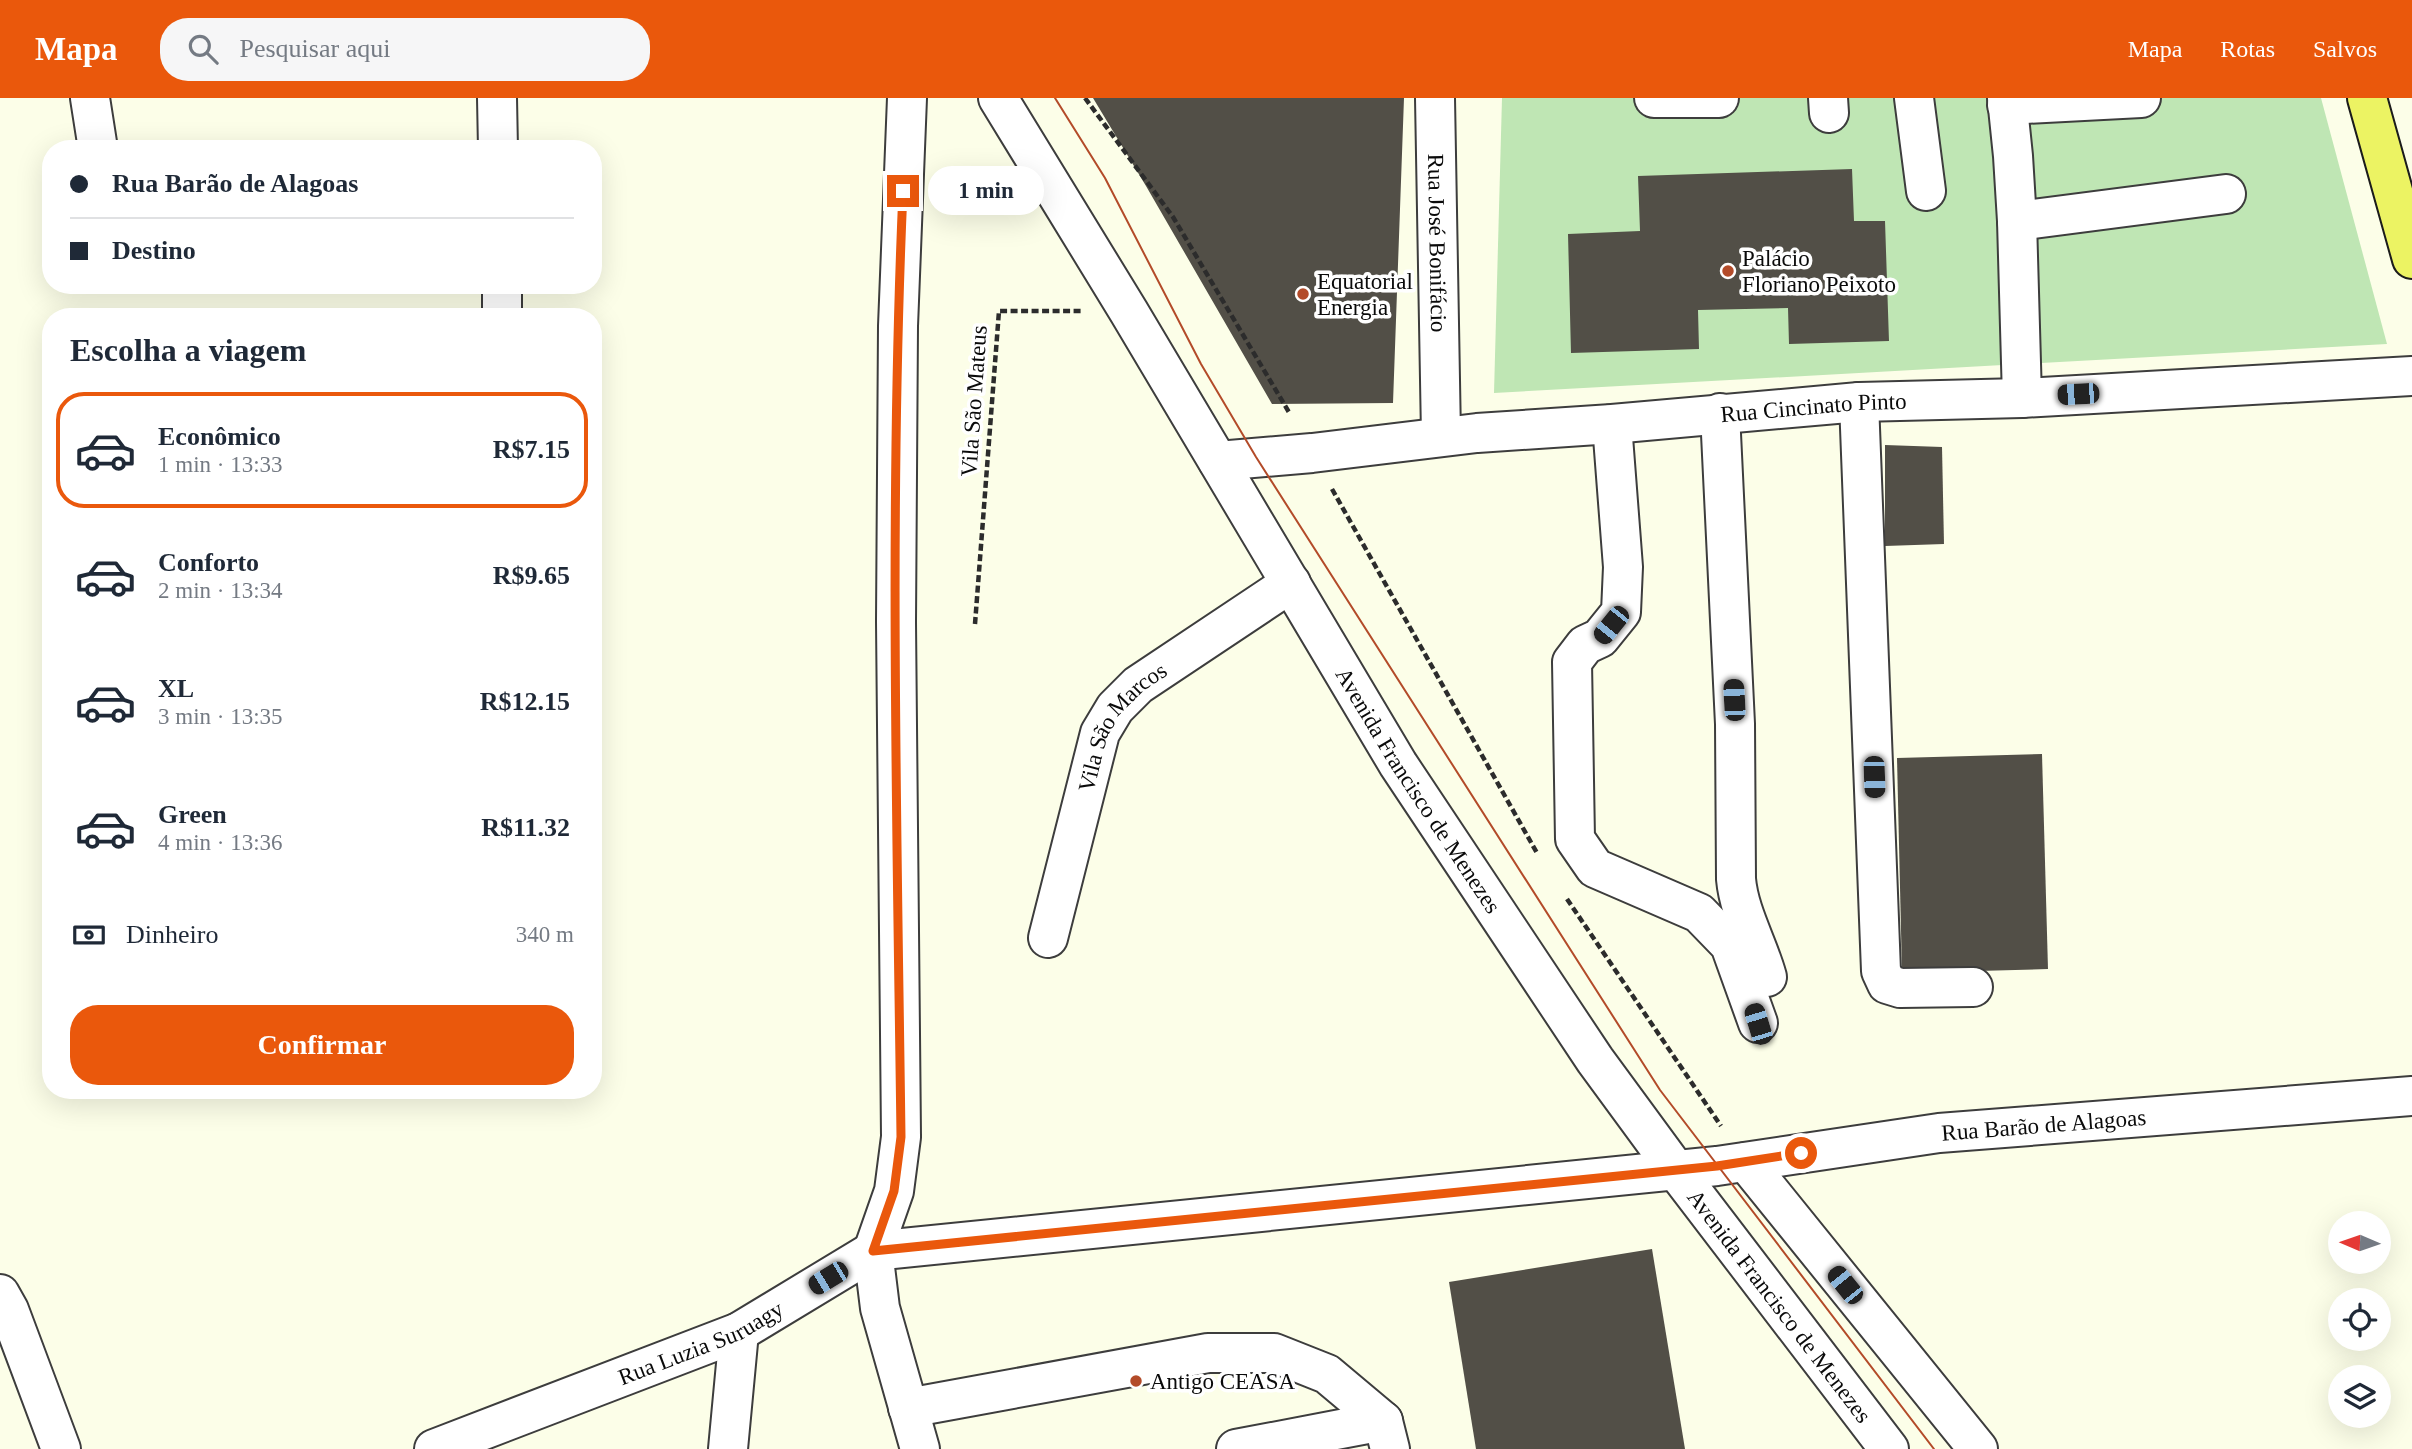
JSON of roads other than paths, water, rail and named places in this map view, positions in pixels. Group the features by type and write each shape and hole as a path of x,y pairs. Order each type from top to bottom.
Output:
{"main road":[{"path":"2367,98 2412,259"}],"street":[{"path":"90,98 97,140"},
{"path":"497,98 498,140"},
{"path":"907,98 898,326 896,568 901,1137 894,1191 873,1251 880,1308 920,1449"},
{"name":"Avenida Francisco de Menezes","path":"998,98 1129,312 1398,764 1595,1060 1889,1449"},
{"name":"Rua José Bonifácio","path":"1435,98 1440,390 1459,434"},
{"path":"1654,98 1719,98"},
{"path":"1914,98 1926,191"},
{"path":"2022,398 2017,221 2007,102 2141,98"},
{"path":"2017,221 2225,194"},
{"name":"Rua Cincinato Pinto","path":"1218,461 1312,453 1459,434 1612,424 1859,402 2022,398 2412,376"},
{"path":"1859,402 1881,971 1887,984 1900,988 1973,987"},
{"path":"1612,424 1623,567 1621,612 1600,638 1586,645 1572,662 1575,839 1595,868 1699,913 1730,945 1766,1031 1768,983 1737,894 1735,724 1720,413"},
{"name":"Vila São Marcos","path":"1048,938 1100,733 1115,708 1138,685 1291,583"},
{"name":"Rua Barão de Alagoas","path":"1675,1169 1938,1133 2412,1096"},
{"path":"1746,1161 1978,1449"},
{"name":"Rua Luzia Suruagy","path":"434,1449 739,1332 873,1251 1675,1169"},
{"path":"0,1294 9,1310 61,1449"},
{"path":"728,1449 739,1332"},
{"path":"908,1408 1208,1353 1274,1353 1327,1374 1387,1435"},
{"path":"1236,1449 1387,1435"}],"tram line":[{"path":"1055,98 1105,178 1201,364 1256,457 1660,1090 1934,1449"}],"place":[{"name":"Palácio Floriano Peixoto","path":"1728,271"},
{"name":"Equatorial Energia","path":"1303,294"},
{"name":"Antigo CEASA","path":"1136,1381"}]}
